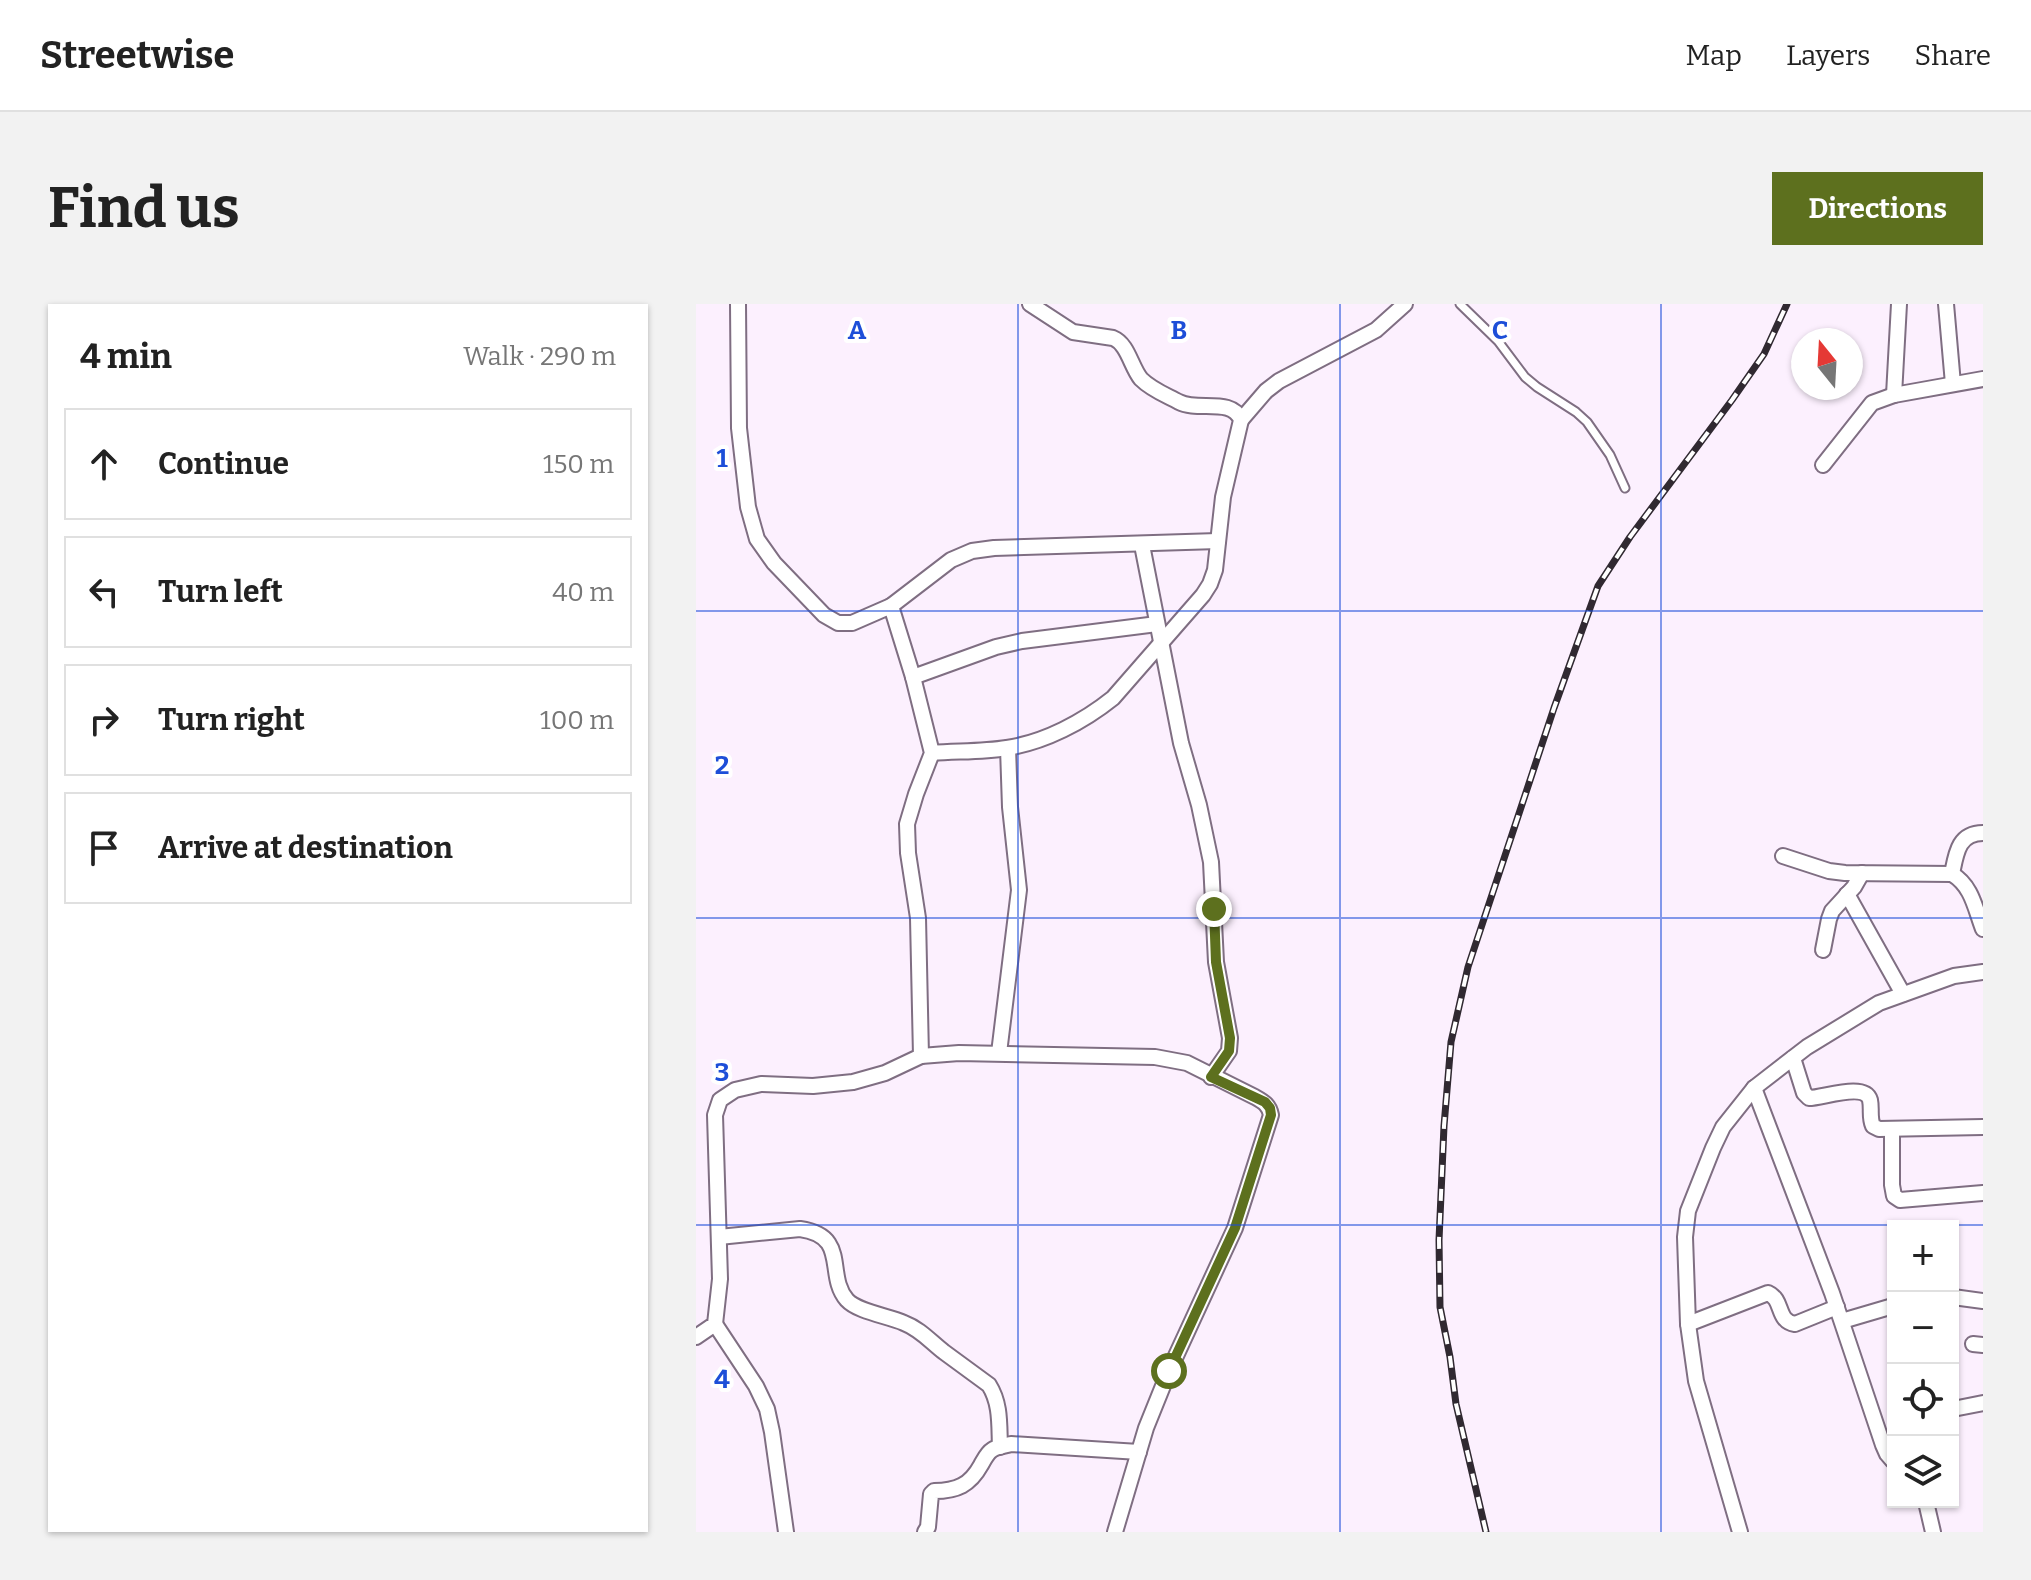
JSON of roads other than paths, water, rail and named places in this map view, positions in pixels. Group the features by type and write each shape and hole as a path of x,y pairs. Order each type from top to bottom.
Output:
{"street":[{"path":"738,304 739,428 748,507 757,539 774,563 824,615 838,623 852,623 891,606 951,560 972,551 1218,541"},
{"path":"1030,304 1073,332 1119,340 1135,371 1152,388 1190,407 1229,407 1238,412 1241,420"},
{"path":"932,753 1008,748 1054,734 1097,711 1113,698 1210,584 1215,570 1223,497 1241,420 1279,381 1376,330 1405,304"},
{"path":"1894,395 1899,304"},
{"path":"1946,304 1953,384"},
{"path":"1823,465 1872,403 1894,395 1983,379"},
{"path":"1142,545 1181,743 1211,862 1216,962 1230,1038 1229,1051 1211,1077"},
{"path":"891,606 932,753 907,824 918,918 921,1056"},
{"path":"913,677 996,647 1022,641 1157,624"},
{"path":"999,1053 1019,890 1010,807 1008,748"},
{"path":"1952,874 1958,847 1964,838 1983,833"},
{"path":"1783,856 1845,873 1952,874 1963,880 1968,888 1983,929"},
{"path":"1823,950 1832,911 1862,873"},
{"path":"1847,894 1903,994"},
{"path":"1740,1532 1696,1381 1688,1324 1685,1237 1688,1211 1702,1172 1723,1127 1754,1088 1807,1047 1879,1003 1954,976 1983,972"},
{"path":"786,1532 767,1409 756,1386 715,1324 720,1279 715,1115 720,1100 735,1090 761,1084 813,1086 853,1082 885,1073 921,1056 999,1053 1155,1057 1187,1063 1265,1102 1270,1108 1271,1115 1235,1228 1169,1371 1139,1452 1115,1532"},
{"path":"1793,1058 1804,1093 1809,1098 1860,1091 1867,1094 1871,1101 1870,1121 1879,1129 1983,1127"},
{"path":"1754,1088 1840,1314 1887,1454"},
{"path":"1892,1129 1894,1196 1900,1200 1983,1193"},
{"path":"719,1237 800,1229 823,1237 831,1248 847,1299 855,1306 914,1327 989,1385 996,1396 1000,1447"},
{"path":"1688,1324 1768,1293 1777,1299 1783,1318 1790,1324 1887,1307"},
{"path":"1959,1298 1983,1301"},
{"path":"696,1337 715,1324"},
{"path":"1959,1408 1983,1403"},
{"path":"1878,1430 1887,1427"},
{"path":"925,1532 931,1494 963,1487 976,1475 993,1449 1011,1444 1139,1452"},
{"path":"1927,1508 1933,1532"}],"lane":[{"path":"1460,304 1498,341 1525,377 1587,422 1610,455 1625,488"}],"railway":[{"path":"1486,1532 1456,1404 1440,1307 1439,1240 1444,1126 1451,1042 1468,967 1598,586 1630,537 1764,354 1787,304"}]}
